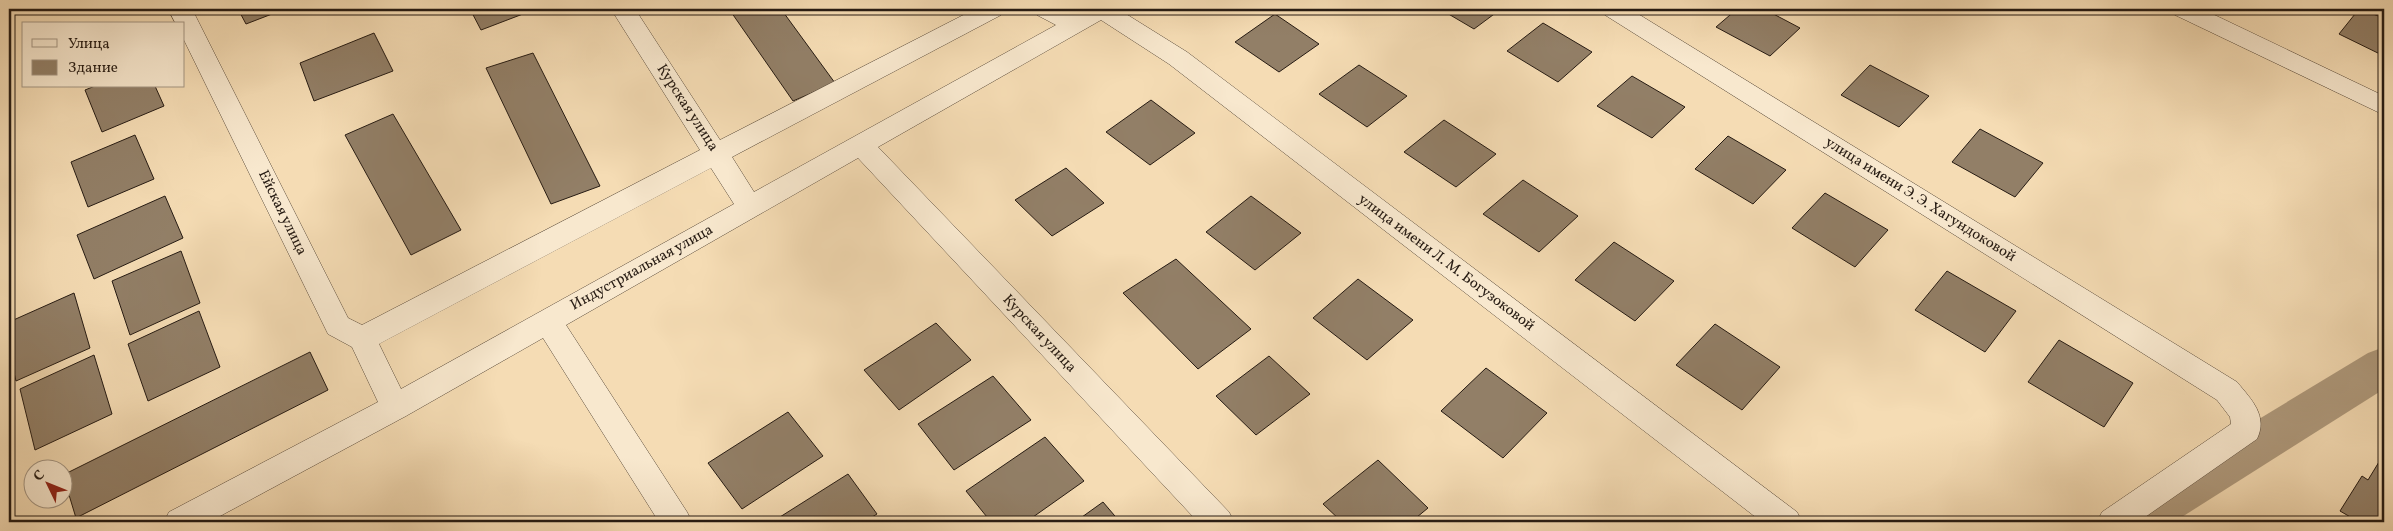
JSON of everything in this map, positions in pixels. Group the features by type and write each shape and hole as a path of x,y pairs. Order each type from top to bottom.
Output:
{"street":[{"name":"Ейская улица","path":"180,9 338,326 362,339"},
{"name":"Курская улица","path":"623,9 750,207"},
{"path":"394,407 362,339 993,9"},
{"path":"1045,9 1073,24"},
{"name":"Индустриальная улица","path":"180,522 394,407 1102,9"},
{"name":"улица имени Л. М. Богузоковой","path":"1102,9 1178,58 1786,522"},
{"name":"улица имени Э. Э. Хагундоковой","path":"1613,9 2227,391 2244,413 2246,430 2113,522"},
{"path":"2183,9 2384,106"},
{"name":"Курская улица","path":"861,145 1218,522"},
{"path":"548,320 676,522"}],"building":[{"path":"238,9 285,9 246,24"},
{"path":"470,9 536,9 481,30"},
{"path":"729,9 781,9 835,83 793,101"},
{"path":"1440,9 1501,9 1474,29"},
{"path":"1737,9 1764,9 1800,28 1770,56 1716,27"},
{"path":"2359,9 2384,18 2384,56 2339,34"},
{"path":"1275,14 1319,44 1279,72 1235,42"},
{"path":"1543,23 1592,52 1558,82 1507,51"},
{"path":"374,33 393,71 314,101 300,63"},
{"path":"533,53 600,186 551,204 486,68"},
{"path":"1359,65 1407,96 1367,127 1319,94"},
{"path":"1870,65 1929,96 1899,127 1841,95"},
{"path":"1632,76 1685,107 1652,138 1597,106"},
{"path":"90,88 156,88 164,106 102,132 85,90"},
{"path":"1151,100 1195,133 1150,165 1106,132"},
{"path":"393,114 461,230 411,255 345,135"},
{"path":"1444,120 1496,154 1456,187 1404,152"},
{"path":"1980,129 2043,163 2015,197 1952,162"},
{"path":"135,135 154,179 88,207 71,162"},
{"path":"1728,136 1786,170 1753,204 1695,169"},
{"path":"1066,168 1104,203 1052,236 1015,200"},
{"path":"1523,180 1578,216 1539,252 1483,214"},
{"path":"1825,193 1888,230 1855,267 1792,228"},
{"path":"165,196 183,238 94,279 77,235"},
{"path":"1251,196 1301,233 1255,270 1206,232"},
{"path":"1614,242 1674,281 1635,321 1575,280"},
{"path":"181,251 200,303 130,335 112,281"},
{"path":"1176,259 1251,329 1198,369 1123,293"},
{"path":"1947,271 2016,311 1985,352 1915,310"},
{"path":"1358,279 1413,320 1367,360 1313,318"},
{"path":"74,293 90,348 16,381 9,352 9,322"},
{"path":"199,311 220,367 148,401 128,344"},
{"path":"936,323 971,360 899,410 864,370"},
{"path":"1715,324 1780,367 1742,410 1676,365"},
{"path":"2059,340 2133,383 2104,427 2028,382"},
{"path":"310,352 328,390 76,518 72,505 72,471"},
{"path":"94,355 112,414 35,450 20,389"},
{"path":"1269,356 1310,394 1256,435 1216,396"},
{"path":"1486,368 1547,413 1503,458 1441,411"},
{"path":"993,376 1031,420 954,470 918,424"},
{"path":"788,412 823,456 742,509 708,463"},
{"path":"1045,437 1084,481 1026,522 991,522 966,491"},
{"path":"2382,457 2384,458 2384,522 2359,522 2340,511 2362,476 2368,480"},
{"path":"1378,460 1428,508 1411,522 1342,522 1323,504"},
{"path":"848,474 877,514 864,522 772,522"},
{"path":"1103,502 1120,522 1075,522"}],"waterway":[{"path":"2132,522 2384,366"}]}
